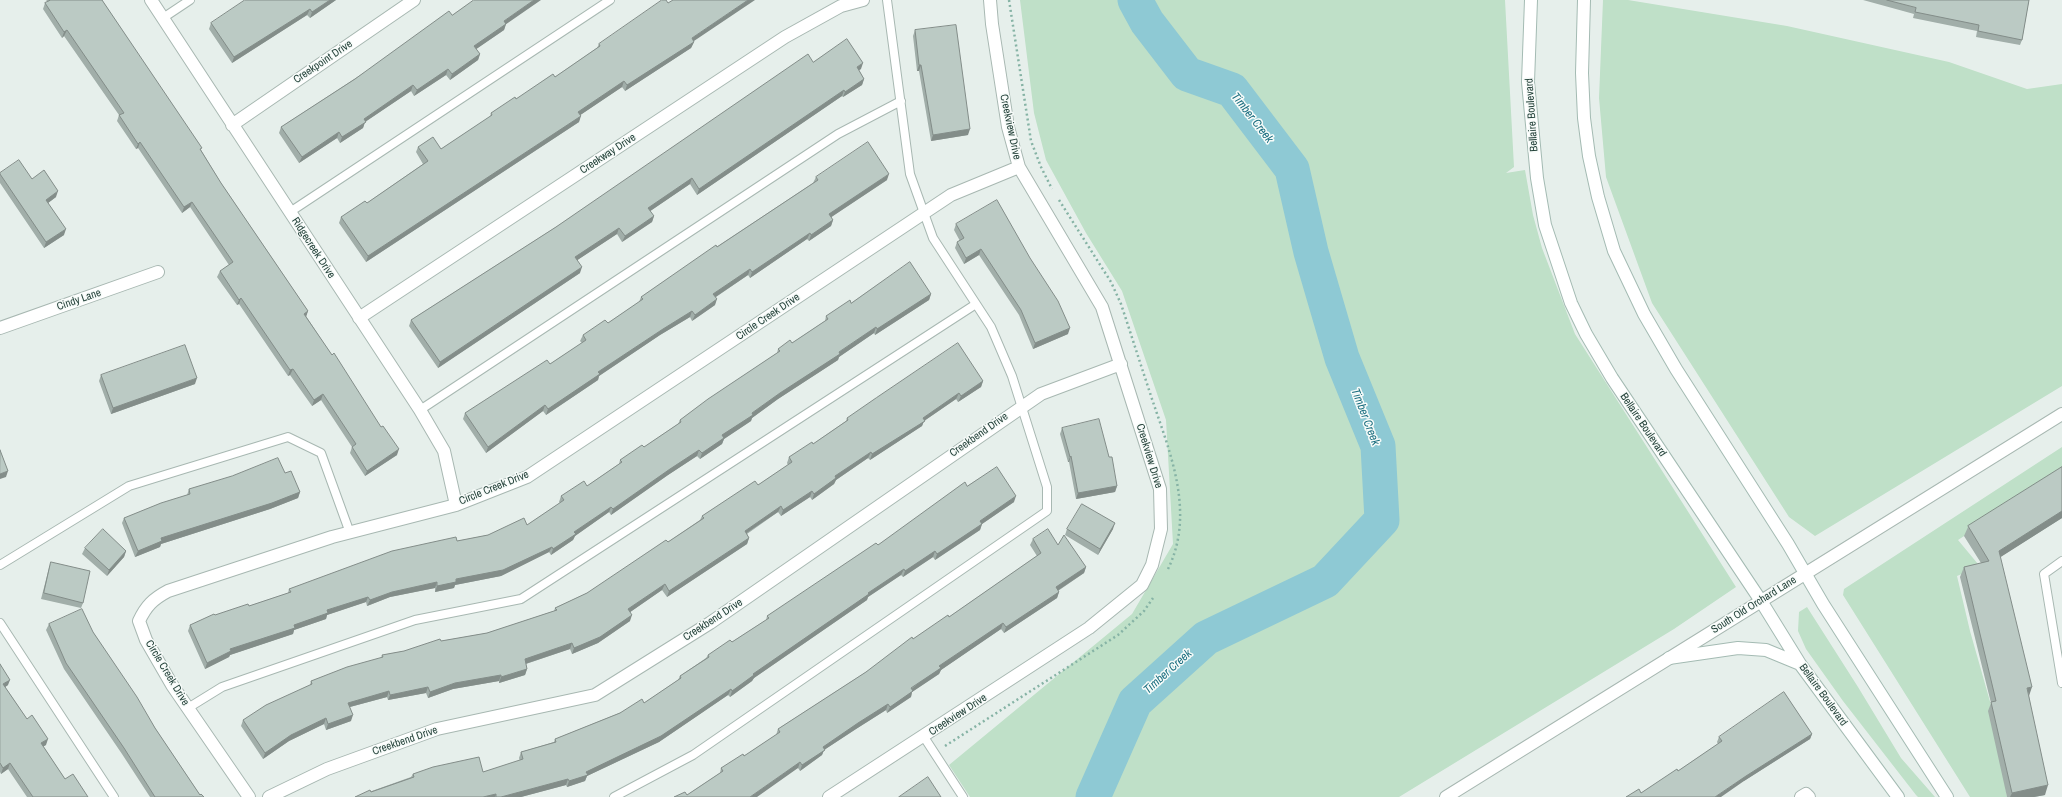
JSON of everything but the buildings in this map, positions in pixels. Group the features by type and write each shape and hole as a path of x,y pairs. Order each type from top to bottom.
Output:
{"street":[{"name":"Ridgecreek Drive","path":"151,0 420,410 444,451 456,504"},
{"name":"Creekpoint Drive","path":"232,125 414,0"},
{"name":"Creekway Drive","path":"359,318 785,37 841,6 863,0"},
{"name":"Creekview Drive","path":"829,797 924,737 1089,628 1142,585 1152,565 1160,529 1160,489 1102,307 1019,167 1008,127 992,24 990,0"},
{"name":"Bellaire Boulevard","path":"1532,0 1528,82 1537,178 1545,225 1571,304 1586,334 1612,378 1761,601 1800,664 1898,797"},
{"path":"1584,0 1582,73 1584,118 1595,183 1614,251 1644,314 1676,369 1947,797"},
{"name":"Circle Creek Drive","path":"249,797 188,708 146,640 140,621 144,609 154,599 168,591 350,533 456,504 526,477 951,195 1019,167"},
{"name":"Cindy Lane","path":"0,328 158,272"},
{"name":"Creekbend Drive","path":"268,797 327,769 437,729 594,695 710,623 1041,394 1063,384 1121,364"},
{"name":"South Old Orchard Lane","path":"1446,797 2062,414"},
{"path":"1669,658 1738,648 1766,650 1800,664"},
{"path":"1801,797 1806,794 1809,797"}],"lane":[{"path":"163,18 190,0"},
{"path":"290,212 610,0"},
{"path":"614,797 693,754 1047,511 1047,487 1012,376 992,327 933,238 910,174 887,0"},
{"path":"420,410 838,134 901,101"},
{"path":"188,708 222,688 415,620 520,599 976,304"},
{"path":"0,565 129,486 288,437 321,453 350,533"},
{"path":"2062,561 2044,574 2062,683"},
{"path":"0,623 114,797"},
{"path":"924,737 963,797"}],"path":[{"path":"1009,0 1031,141 1041,167 1055,195 1111,282 1121,304 1175,466 1180,502 1179,528 1175,556 1165,576"},
{"path":"934,753 1118,635 1144,611 1155,595"}],"green space":[{"path":"1020,0 1505,0 1514,167 1506,173 1525,170 1533,215 1542,248 1575,334 1736,587 1674,629 1399,797 970,797 949,765 1132,614 1173,544 1166,420 1122,291 1086,233 1046,160 1034,113"},
{"path":"1603,0 1628,0 1787,26 1949,62 2027,89 2062,84 2062,386 1815,536 1789,517 1652,303 1606,177 1599,98"},
{"path":"2062,447 2062,472 1958,540 1978,564 1974,569 1957,576 1970,631 1991,705 2007,797 1970,797 1843,595 1844,589"},
{"path":"1807,607 1901,758 1935,797 1918,797 1916,795 1843,701 1806,649 1798,631 1799,612"}],"waterway":[{"name":"Timber Creek","path":"1093,797 1135,702 1206,638 1325,581 1382,520 1378,446 1342,358 1311,252 1292,169 1232,90 1187,74 1147,22 1135,0"}]}
